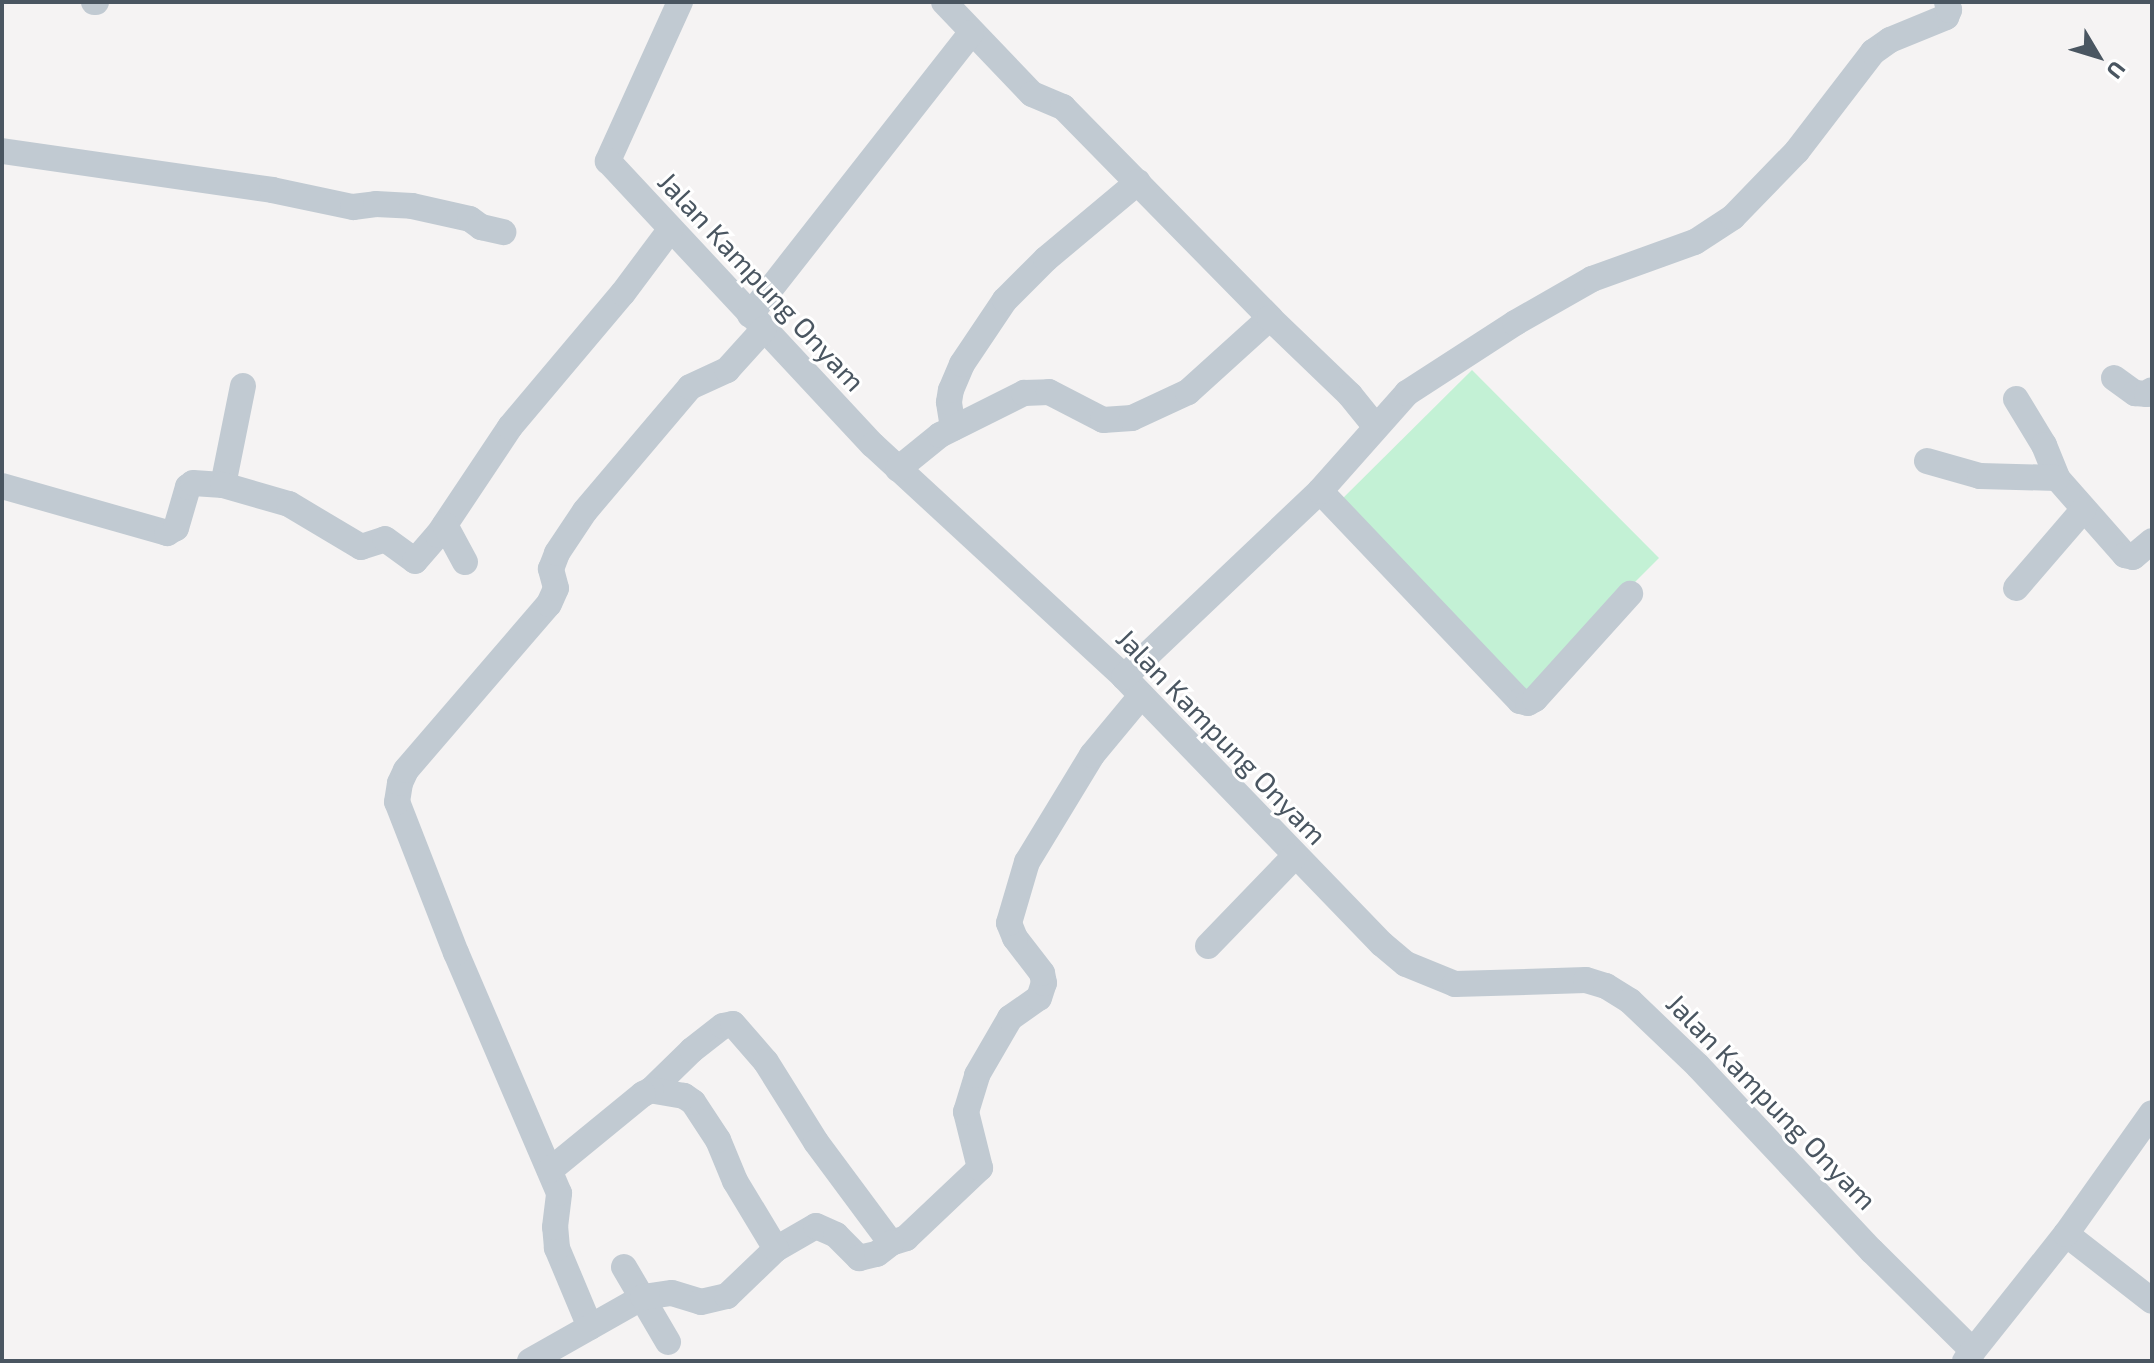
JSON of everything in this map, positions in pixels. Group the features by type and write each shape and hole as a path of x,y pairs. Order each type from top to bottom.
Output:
{"street":[{"name":"Jalan Kampung Onyam","path":"680,2 608,161 757,322 898,469 1132,686 1294,857 1382,944 1406,964 1455,984 1586,980 1606,986 1630,1001 1698,1066 1969,1356"},
{"path":"944,2 1032,94 1063,107 1350,395 1375,426"},
{"path":"530,1361 643,1297 672,1293 701,1302 727,1296 776,1249 816,1226 836,1235 859,1258 877,1254 891,1243 906,1238 980,1168 966,1112 977,1075 1010,1018 1039,998 1044,983 1042,973 1015,938 1009,923 1027,862 1132,686 1320,491 1407,393 1515,323 1592,279 1695,242 1733,217 1797,151 1873,52 1890,40 1946,17 1949,10 1947,2"},
{"path":"590,1327 557,1248 555,1227 559,1193 456,953 397,802 400,783 406,770 549,604 556,588 551,569 557,553 585,511 690,387 727,370 757,322 971,33"},
{"path":"2,151 272,190 353,207 376,204 412,206 470,219 481,227 503,232"},
{"path":"953,428 949,402 951,390 962,364 1005,300 1046,259 1138,182"},
{"path":"2,486 167,533 176,528 188,487 193,483 223,485 289,504 361,547 371,547 385,539 413,561 445,525 510,427 623,293 670,230"},
{"path":"898,469 953,428 1024,393 1049,392 1103,420 1132,418 1188,392 1270,318"},
{"path":"2114,378 2135,393 2147,394 2152,390"},
{"path":"223,485 243,386"},
{"path":"2016,399 2044,445 2057,478 2125,555 2133,557 2152,541"},
{"path":"1927,461 1980,476 2057,478"},
{"path":"1320,491 1520,701 1528,703 1535,699 1630,594"},
{"path":"2016,588 2083,510"},
{"path":"445,525 465,562"},
{"path":"1208,946 1294,857"},
{"path":"550,1170 651,1090 692,1050 723,1026 733,1024 766,1062 816,1142 891,1243"},
{"path":"651,1090 684,1096 693,1102 776,1249"},
{"path":"1969,1356 2066,1234 2152,1113"},
{"path":"2066,1234 2152,1301"},
{"path":"624,1267 668,1342"}],"green space":[{"path":"1472,370 1659,558 1525,692 1338,503"}]}
